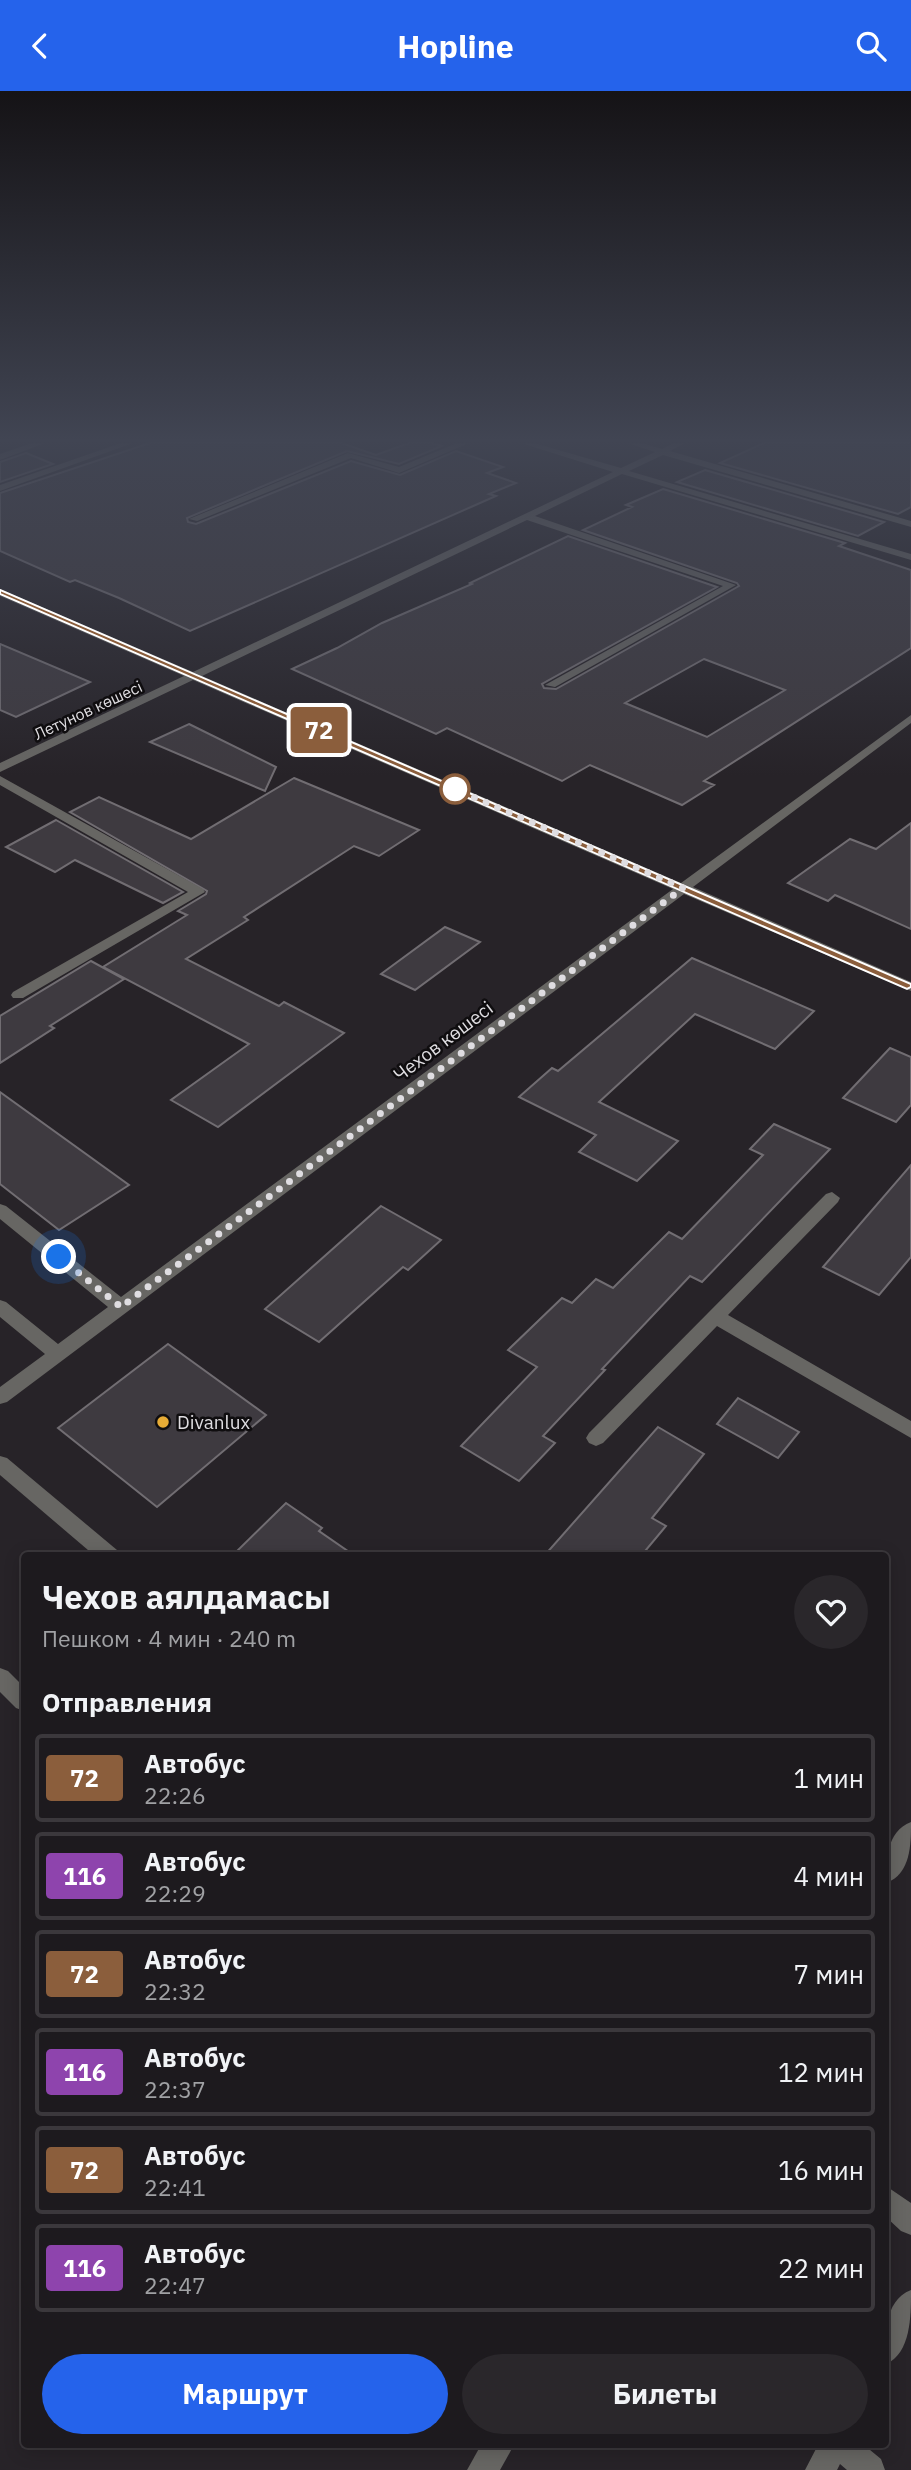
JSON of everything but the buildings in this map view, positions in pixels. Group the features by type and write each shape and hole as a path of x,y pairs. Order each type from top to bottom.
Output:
{"street":[{"name":"Летунов көшесі","path":"0,768 450,554"},
{"path":"551,685 731,585 638,554"},
{"path":"1,594 911,987"},
{"name":"Чехов көшесі","path":"0,1397 911,718"},
{"path":"0,780 198,892 19,995"},
{"path":"596,1438 832,1198"},
{"path":"0,1210 121,1307"},
{"path":"0,1307 58,1354"},
{"path":"715,1317 911,1430"},
{"path":"0,1464 105,1552"},
{"path":"0,1678 21,1697"},
{"path":"889,1866 911,1833"},
{"path":"889,2203 911,2221"},
{"path":"889,2344 911,2304"},
{"path":"482,2470 497,2448"},
{"path":"820,2470 832,2448"},
{"path":"845,2448 870,2470"}],"bus line":[{"name":"72","path":"0,592 911,987"}],"place":[{"name":"Divanlux","path":"163,1422"}],"route":[{"path":"59,1257 121,1307 683,888 455,789"}]}
